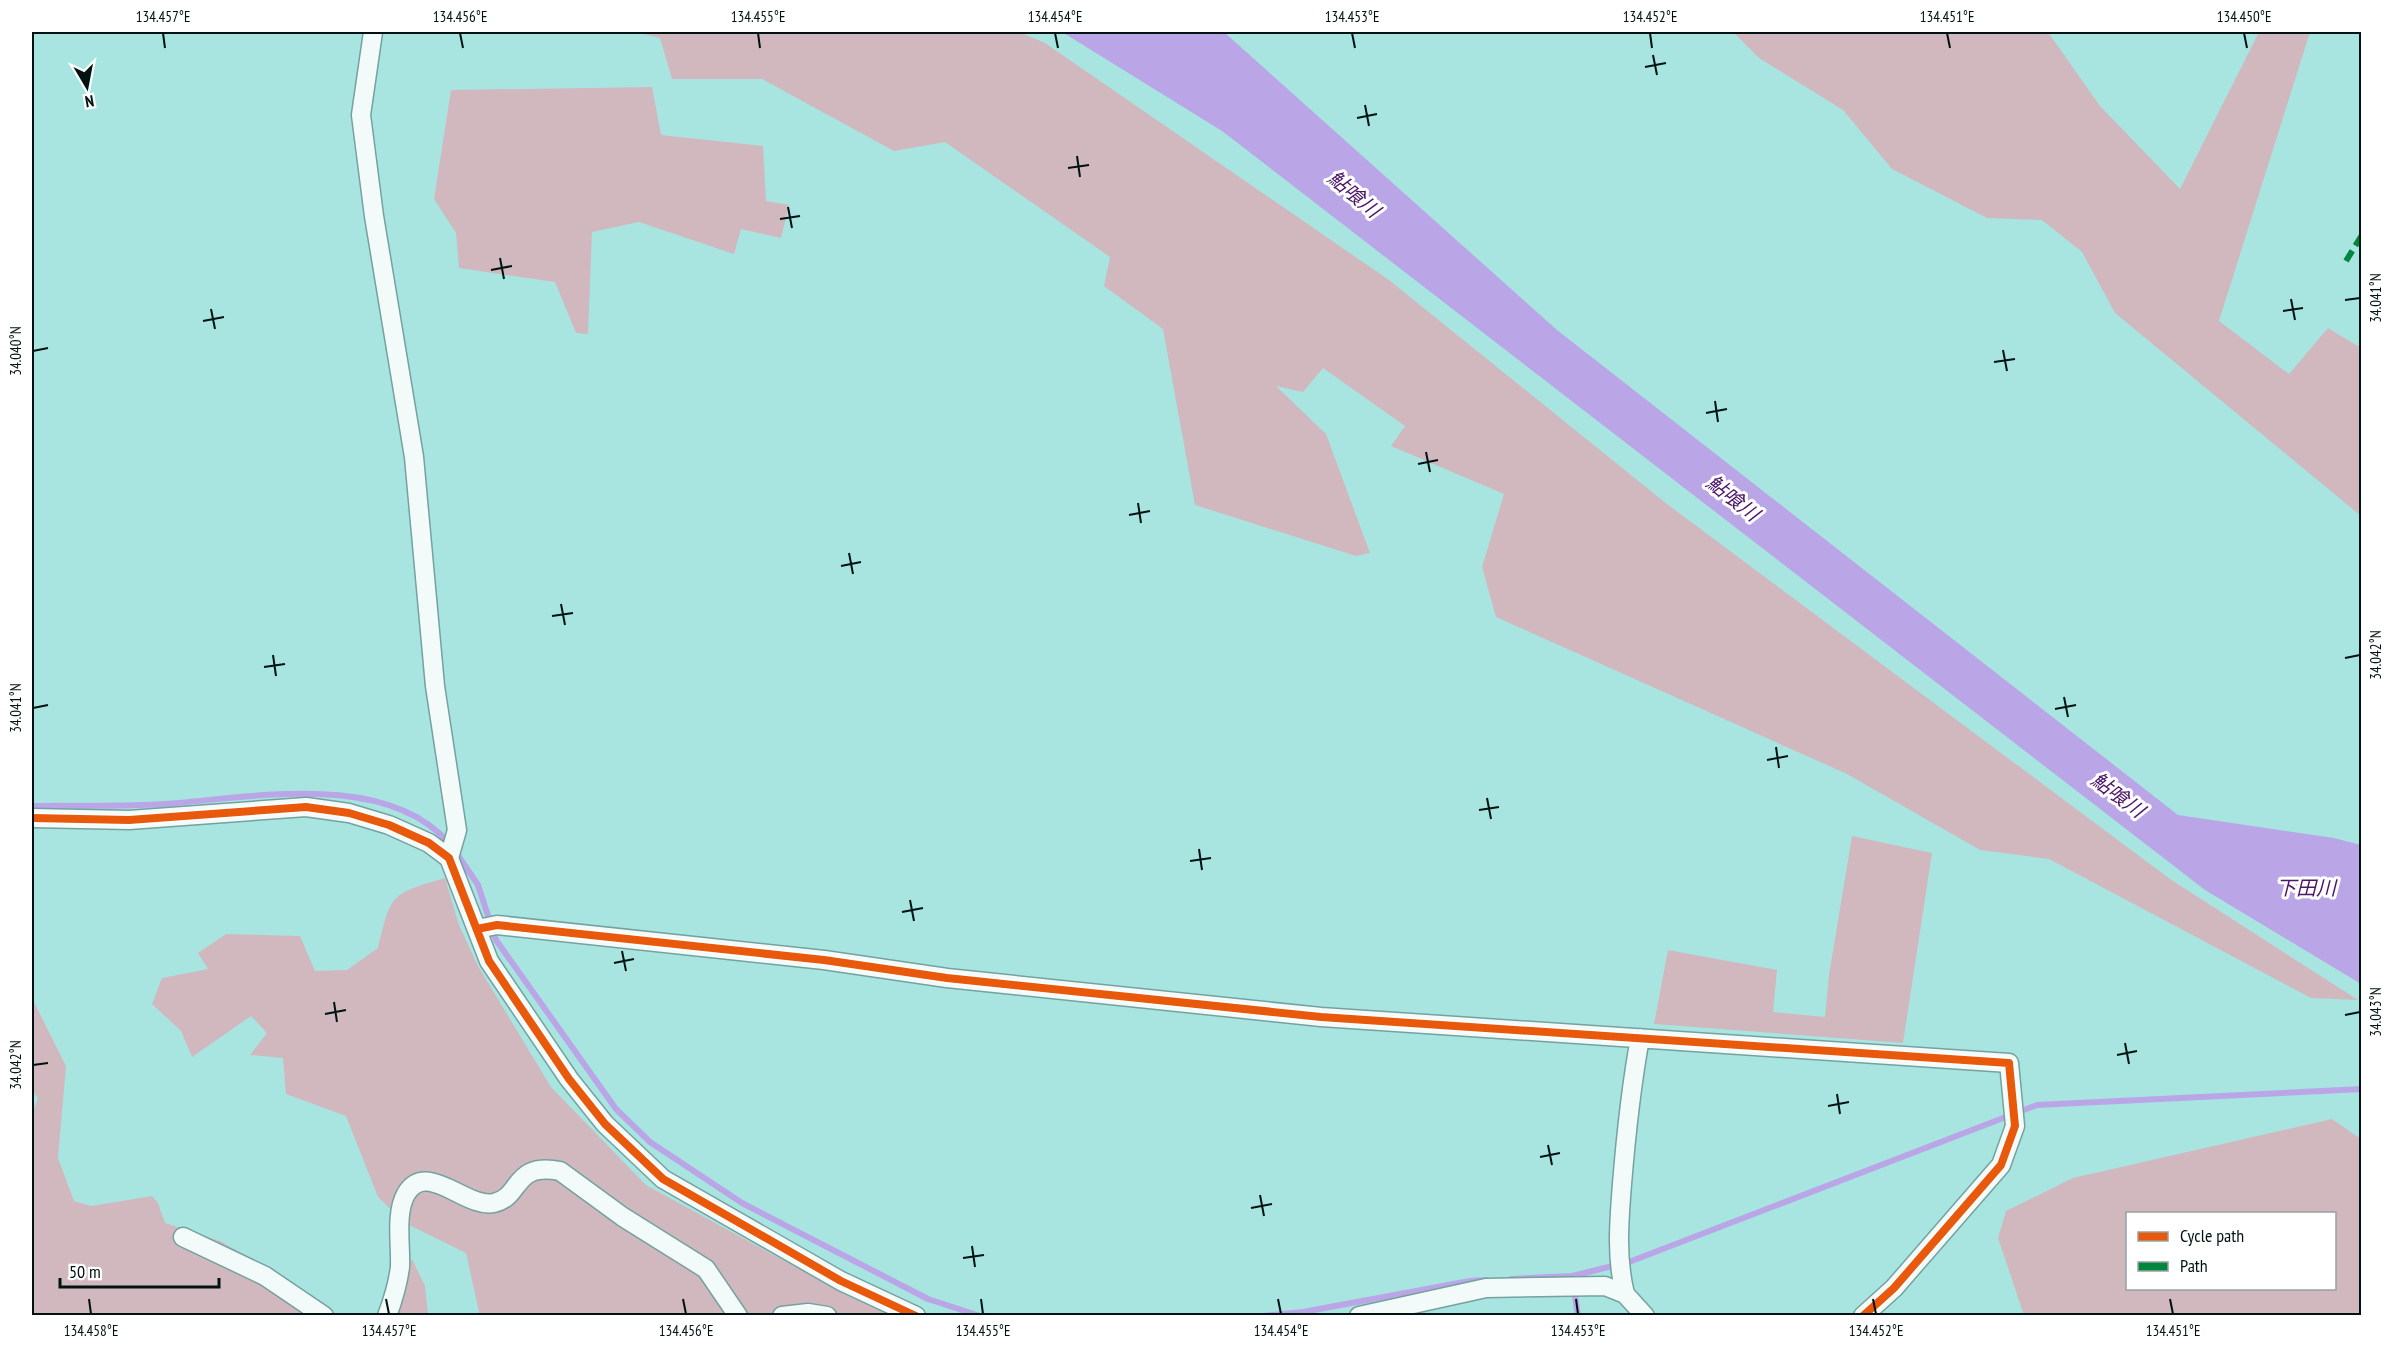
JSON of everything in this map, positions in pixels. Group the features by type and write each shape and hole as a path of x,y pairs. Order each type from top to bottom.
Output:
{"street":[{"path":"373,32 361,115 374,216 414,456 435,687 457,830 452,851 487,927 489,961 569,1079 605,1124 663,1179 841,1281 916,1316"},
{"path":"32,818 129,820 306,807 349,813 389,825 452,851"},
{"path":"487,927 824,960 947,978 1321,1017 2009,1063 2015,1125 2001,1165 1894,1288 1863,1316"},
{"path":"1630,1303 1619,1266 1627,1113 1640,1038"},
{"path":"387,1316 400,1269 402,1208 410,1188 420,1182 430,1181 466,1198 494,1203 503,1198 528,1173 551,1170 560,1171 623,1217 706,1269 738,1316"},
{"path":"183,1237 265,1276 324,1316"},
{"path":"1359,1316 1486,1288 1605,1286 1646,1316"},
{"path":"782,1316 808,1312 827,1316"}],"shaded area":[{"path":"635,32 1019,32 1045,43 1389,280 1667,504 2170,879 2358,1000 2311,998 2049,859 1980,850 1847,774 1496,617 1482,567 1504,494 1391,446 1405,426 1323,368 1303,392 1276,386 1326,434 1370,553 1356,556 1195,505 1163,329 1104,286 1110,257 945,142 894,151 762,79 672,79 660,38"},
{"path":"1733,32 2048,32 2100,106 2180,189 2259,32 2310,32 2219,321 2289,374 2328,328 2361,348 2361,516 2115,313 2082,252 2042,220 1987,218 1892,169 1843,110 1759,58"},
{"path":"652,87 661,135 763,146 766,201 789,205 781,238 741,229 734,254 639,222 592,232 588,334 576,333 555,282 459,268 456,233 434,199 451,90"},
{"path":"1852,836 1932,853 1903,1043 1654,1024 1668,950 1777,970 1773,1012 1825,1017 1829,975"},
{"path":"445,878 459,925 478,966 551,1087 646,1185 790,1264 892,1315 474,1315 479,1312 466,1253 405,1223 378,1197 346,1116 286,1094 283,1058 250,1055 267,1033 251,1016 192,1057 181,1031 152,1004 162,978 208,969 198,953 226,934 300,936 315,971 347,970 378,948 390,906 396,899 413,888"},
{"path":"34,1002 66,1066 58,1158 74,1201 91,1206 152,1196 158,1203 165,1223 220,1241 269,1269 302,1315 32,1315 32,1113 38,1098 32,1091"},
{"path":"2332,1119 2361,1139 2361,1315 2024,1315 1998,1238 2006,1211 2073,1178"},
{"path":"412,1259 425,1286 428,1315 385,1316 385,1298"}],"water":[{"name":"下田川","path":"1062,32 1224,32 1557,330 2178,815 2334,838 2361,845 2361,984 2205,890 1222,131"}],"waterway":[{"path":"32,806 148,805 275,794 353,797 390,805 422,820 449,843"},
{"path":"455,851 478,885 496,940 616,1109 650,1142 742,1203 928,1299 980,1316"},
{"path":"1511,1279 1572,1276 1629,1262 2037,1105 2362,1089"},
{"path":"1263,1316 1303,1312 1486,1280"},
{"path":"1574,1289 1578,1316"}],"marked path":[{"path":"2346,261 2362,235"}],"cycle path":[{"path":"32,818 129,820 306,807 349,813 389,825 429,843 449,858 489,961 569,1079 605,1124 663,1179 841,1281 916,1316"},
{"path":"477,929 497,925 824,960 947,978 1321,1017 2009,1063 2015,1126 2001,1165 1894,1288 1863,1316"}],"water label":[{"name":"鮎喰川","path":"1354,194"},
{"name":"鮎喰川","path":"1733,498"},
{"name":"鮎喰川","path":"2118,795"}]}
